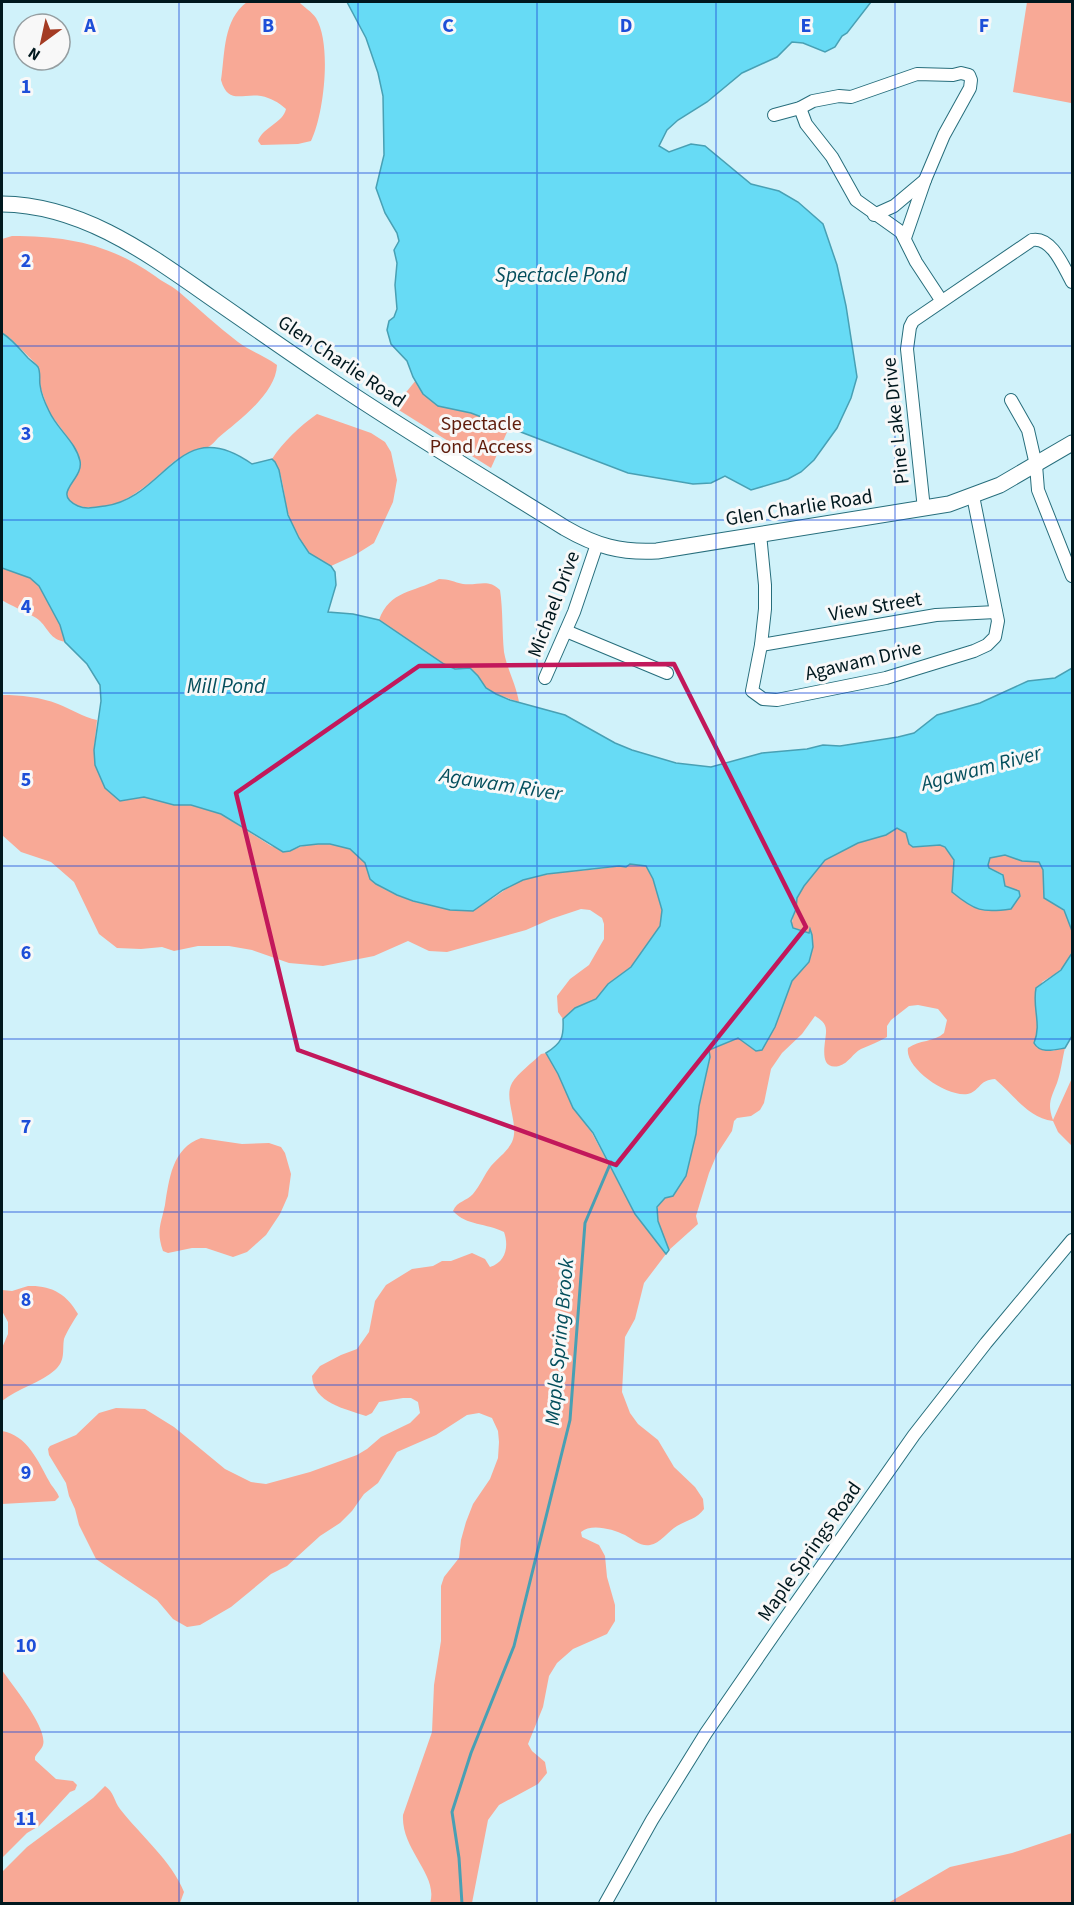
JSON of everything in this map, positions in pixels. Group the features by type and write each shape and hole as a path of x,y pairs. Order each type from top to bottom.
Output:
{"street":[{"path":"774,115 800,108 813,101 839,96 851,97 917,74 953,75 961,73 969,75 971,82 969,88 944,135 925,180 905,238"},
{"path":"800,108 806,124 832,157 852,195 861,206 899,230 916,262 941,300"},
{"path":"874,215 894,206 925,180"},
{"name":"Glen Charlie Road","path":"2,204 60,213 95,225 124,240 327,378 565,528 597,544 628,552 674,548 924,509 973,496 1000,485 1072,443"},
{"name":"Pine Lake Drive","path":"924,509 907,344 913,321 1027,242 1036,239 1048,244 1072,282"},
{"path":"1011,400 1028,430 1036,465 1035,477 1038,490 1072,576"},
{"name":"Agawam Drive","path":"760,534 766,596 761,645 752,691 763,699 777,700 886,678 980,649 990,642 996,634 998,625 973,496"},
{"name":"Michael Drive","path":"545,678 566,631 597,544"},
{"name":"View Street","path":"761,645 936,615 996,612"},
{"path":"566,631 667,674"},
{"name":"Maple Springs Road","path":"605,1904 651,1820 695,1751 914,1435 986,1343 1072,1240"}],"highlighted area":[{"path":"674,664 806,927 616,1165 298,1050 236,793 419,666"}],"green space":[{"path":"247,2 299,2 316,18 321,30 325,61 323,98 311,141 298,144 261,145 258,141 261,136 281,118 286,109 268,98 254,95 236,96 228,93 224,88 221,80 229,27 239,9"},
{"path":"1027,2 1072,2 1071,103 1013,92"},
{"path":"12,236 70,240 104,249 138,265 175,289 238,342 277,365 270,386 255,406 211,445 176,460 131,496 116,504 103,507 85,507 70,503 66,498 66,492 79,473 69,439 49,412 39,383 38,366 2,333 2,239"},
{"name":"Spectacle Pond Access","path":"421,374 512,421 491,468 394,407"},
{"path":"317,414 371,433 385,442 391,452 397,480 393,502 374,543 331,566 309,552 296,533 288,513 279,469 272,459 292,435"},
{"path":"2,568 30,578 39,586 60,625 65,642 53,636 37,619 2,600"},
{"path":"439,579 463,584 487,583 500,590 504,652 519,702 486,688 478,676 464,667 455,669 443,664 379,620 389,603 396,598"},
{"path":"2,695 44,700 97,720 94,750 120,801 144,797 174,805 191,805 221,814 271,846 290,851 319,844 350,849 365,862 375,883 412,901 431,906 470,907 492,899 519,882 547,874 626,867 630,864 646,866 653,879 662,911 660,926 631,967 608,984 596,999 575,1008 563,1019 558,1012 557,996 570,979 589,965 604,939 602,918 590,910 581,909 526,930 447,952 429,951 408,941 374,956 323,966 289,963 252,950 229,946 198,946 174,951 162,947 117,948 99,934 74,882 51,862 21,852 2,835"},
{"path":"897,828 906,833 916,846 936,845 948,850 954,863 952,892 1018,891 1005,886 1003,874 989,868 987,865 990,858 1005,855 1022,861 1039,862 1043,870 1044,898 1064,911 1072,931 1072,947 1068,960 1061,969 1042,982 1036,1017 1051,1051 1065,1048 1050,1101 1050,1110 1053,1120 1072,1078 1072,1146 1058,1132 1053,1121 1028,1110 995,1079 983,1083 971,1093 963,1094 942,1088 921,1074 913,1065 908,1048 944,1033 947,1020 938,1009 918,1005 909,1006 891,1020 887,1026 887,1037 861,1049 846,1063 839,1066 827,1064 824,1053 826,1028 815,1016 771,1069 764,1103 760,1110 751,1116 737,1118 734,1121 732,1131 717,1154 709,1173 696,1216 698,1224 669,1250 660,1226 658,1208 660,1202 686,1176 710,1058 709,1050 738,1038 756,1051 775,1027 792,981 809,962 809,933 791,927 797,898 804,886 825,860 858,843 886,835"},
{"path":"546,1053 573,1108 592,1133 635,1214 666,1254 644,1283 635,1319 625,1337 622,1392 630,1413 638,1424 658,1440 674,1467 695,1487 703,1499 704,1509 650,1545 640,1544 608,1529 596,1527 581,1532 582,1537 599,1545 605,1556 607,1577 615,1605 615,1621 607,1634 573,1649 557,1663 549,1676 543,1707 528,1744 532,1751 545,1762 547,1773 538,1784 499,1805 488,1820 472,1903 430,1903 429,1882 408,1840 403,1815 432,1732 434,1685 441,1641 441,1586 444,1577 459,1558 461,1540 473,1504 490,1479 498,1458 498,1431 492,1418 479,1413 467,1415 436,1435 397,1452 378,1483 364,1494 340,1523 320,1536 287,1566 271,1574 231,1607 200,1625 187,1627 173,1619 157,1600 96,1559 79,1525 66,1483 49,1455 48,1449 76,1435 99,1413 116,1408 145,1409 174,1427 225,1469 251,1482 266,1484 310,1472 357,1455 381,1437 410,1423 420,1413 418,1402 411,1398 379,1402 372,1413 366,1416 324,1399 318,1393 312,1376 320,1366 357,1349 369,1332 375,1301 386,1285 412,1269 433,1266 442,1261 451,1261 472,1253 485,1259 490,1267 503,1257 506,1248 504,1232 470,1222 453,1211 457,1205 473,1194 491,1166 510,1146 514,1135 509,1096 512,1083 541,1054"},
{"path":"201,1138 242,1144 269,1143 281,1147 291,1174 288,1196 280,1214 266,1235 247,1252 233,1257 206,1248 192,1248 168,1253 163,1251 161,1244 160,1228 174,1166 184,1149"},
{"path":"28,1286 44,1287 58,1292 69,1301 78,1314 64,1339 62,1359 58,1366 50,1374 2,1401 2,1348 8,1334 8,1322 2,1311 2,1290 12,1291"},
{"path":"2,1431 11,1433 31,1450 59,1497 55,1501 2,1504"},
{"path":"2,1670 40,1728 43,1745 35,1760 56,1779 73,1781 77,1785 75,1790 70,1792 39,1826 27,1833 2,1858"},
{"path":"105,1786 120,1809 171,1869 184,1892 180,1903 2,1903 2,1872 27,1847 93,1798"},
{"path":"1072,1833 1072,1903 888,1903 950,1867 1012,1853"}],"water":[{"name":"Spectacle Pond","path":"347,2 871,2 835,47 825,52 803,43 792,42 777,57 742,73 707,102 678,120 667,130 659,146 669,152 691,144 705,146 751,184 779,191 798,202 823,224 837,265 857,377 851,398 837,428 814,460 801,472 788,479 751,490 725,476 711,483 693,484 628,473 471,413 438,406 423,394 407,361 391,344 387,330 389,321 394,317 397,309 395,285 397,263 394,250 399,241 376,188 384,155 383,96 366,38"},
{"name":"Mill Pond","path":"2,333 38,367 43,398 52,418 78,454 80,468 67,491 70,501 88,508 126,500 189,452 207,448 227,451 252,464 272,459 279,470 288,515 299,538 309,553 331,566 335,572 336,585 328,612 353,614 379,620 444,664 455,669 470,668 486,688 496,694 565,715 632,750 676,763 711,767 762,753 807,749 823,745 840,746 898,737 914,733 937,715 980,703 1028,681 1055,678 1072,668 1072,931 1064,910 1044,898 1043,870 1039,862 1022,861 1005,855 990,858 989,868 1003,875 1005,886 1019,891 1020,896 1011,909 993,911 973,907 952,892 954,860 945,847 940,845 913,847 909,844 906,833 897,828 886,835 858,843 825,860 797,898 796,909 791,921 793,928 809,933 810,929 813,947 809,962 792,981 775,1027 762,1050 756,1051 738,1038 709,1050 710,1057 699,1106 696,1134 686,1176 673,1196 665,1198 657,1207 658,1221 669,1250 666,1254 635,1214 593,1133 573,1108 546,1053 561,1039 563,1019 575,1008 596,999 608,984 631,967 660,926 662,910 653,879 646,866 630,864 626,867 547,874 523,880 503,890 473,911 450,910 413,901 376,884 370,879 365,863 350,849 330,844 318,844 300,846 283,852 221,814 191,805 174,805 144,797 120,801 105,788 95,765 94,750 101,701 100,685 87,664 65,642 60,625 39,586 30,578 2,568"},
{"path":"1072,953 1072,1036 1065,1048 1040,1049 1034,1043 1037,1029 1036,988 1061,970"}],"waterway":[{"name":"Maple Spring Brook","path":"462,1904 459,1858 452,1812 471,1753 514,1646 570,1420 585,1223 611,1162"}],"water label":[{"name":"Agawam River","path":"981,768"},
{"name":"Agawam River","path":"501,784"}]}
